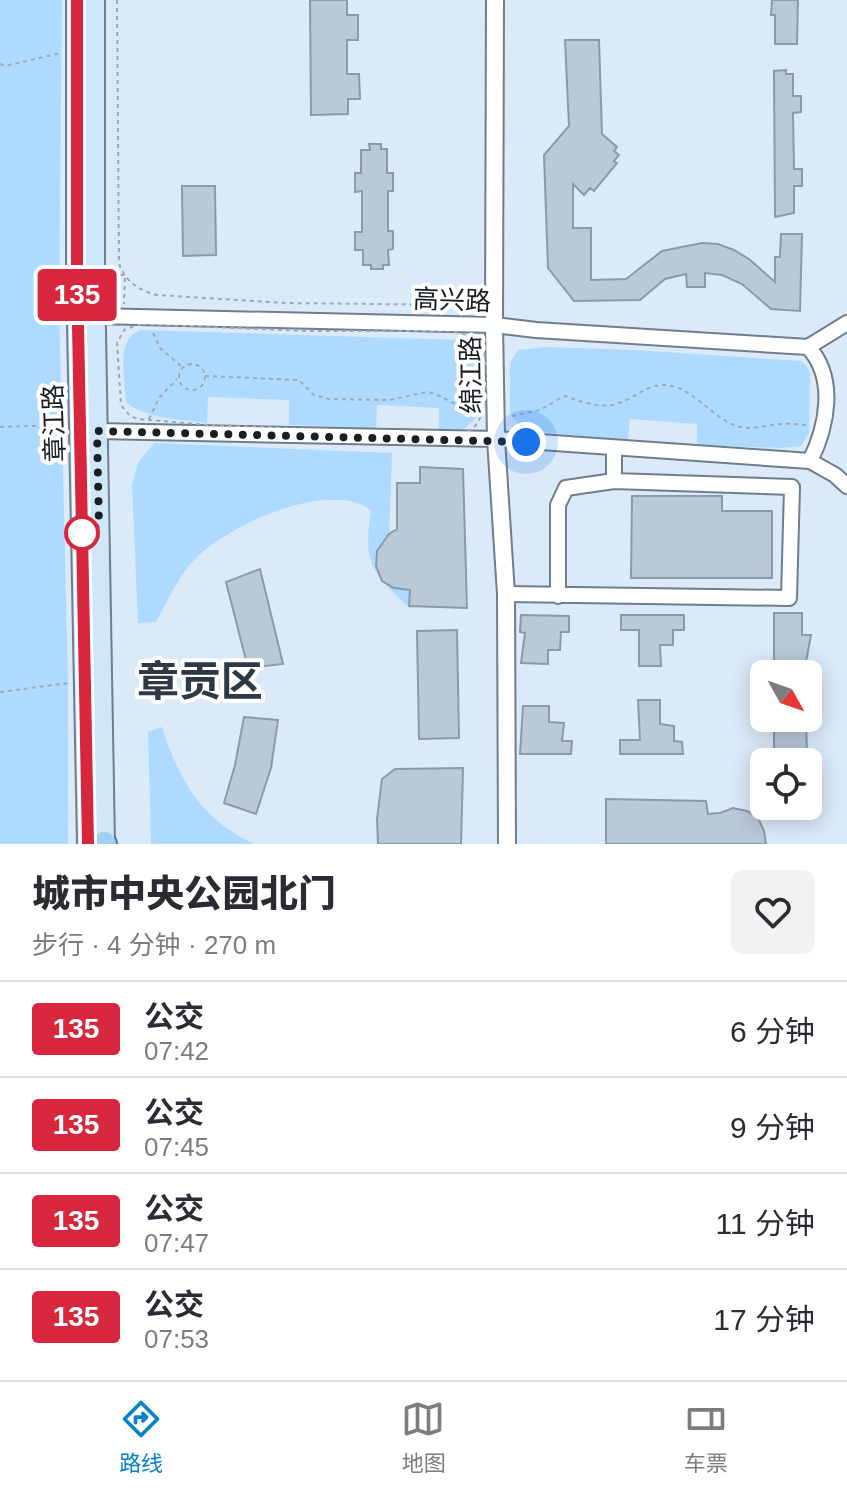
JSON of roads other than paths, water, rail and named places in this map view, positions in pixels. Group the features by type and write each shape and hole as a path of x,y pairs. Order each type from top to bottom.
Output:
{"main road":[{"name":"章江路","path":"77,0 77,273 89,430 100,844"},
{"name":"章江路","path":"89,430 95,316 94,0"}],"street":[{"name":"绵江路","path":"495,0 494,325 496,439 506,594 507,844"},
{"name":"高兴路","path":"95,316 494,325 808,347"},
{"path":"810,461 824,428 825,385 822,365 808,347 847,323"},
{"path":"89,430 496,439 810,461 847,486"},
{"path":"614,449 614,481"},
{"path":"506,594 558,596 789,598 792,487 614,481 566,488 558,505 558,596"}],"district":[{"name":"章贡区","path":"200,681"}]}
